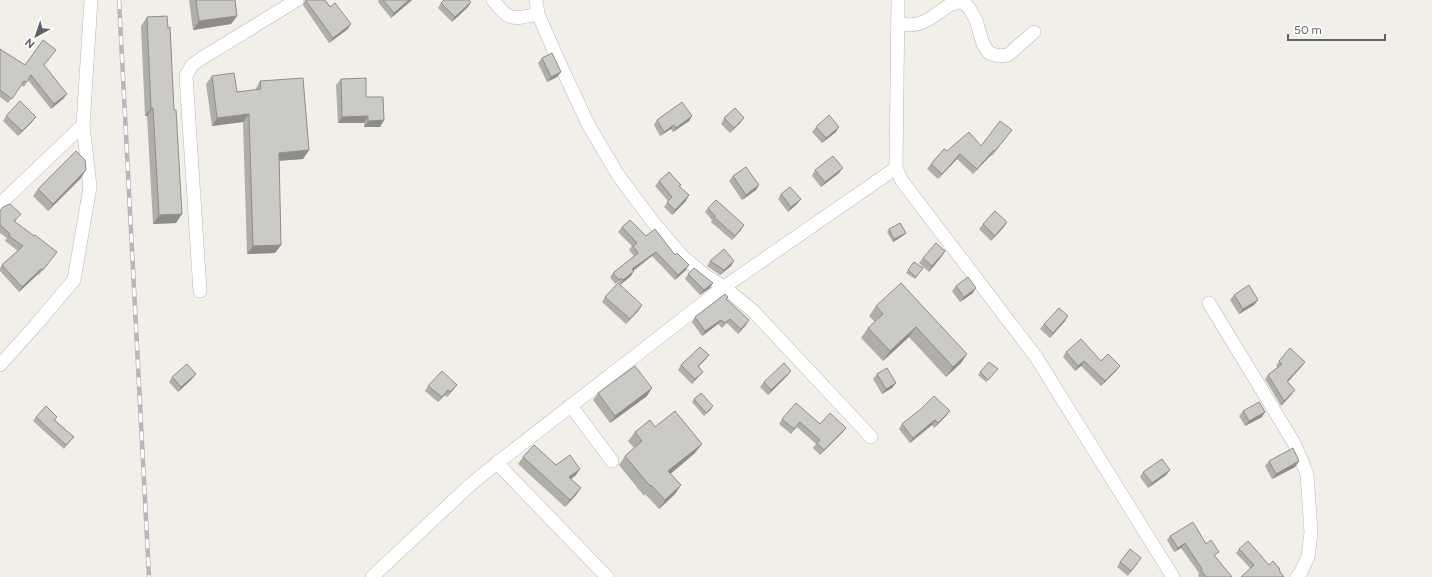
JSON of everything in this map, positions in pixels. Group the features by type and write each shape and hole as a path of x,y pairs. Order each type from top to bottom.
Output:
{"street":[{"path":"0,365 74,280 90,187 82,125 91,0"},
{"path":"200,291 186,76 192,65 202,58 297,0"},
{"path":"493,0 507,15 514,18 538,14"},
{"path":"536,0 538,14 589,126 618,175 653,222 683,256 706,276 724,287 752,311 870,437"},
{"path":"898,0 896,168 902,181 1036,357 1173,577"},
{"path":"898,24 913,25 924,22 955,2 963,2 969,8 976,20 983,44 989,52 998,56 1008,55 1034,32"},
{"path":"0,204 82,125"},
{"path":"372,577 470,485 497,463 724,287 896,168"},
{"path":"1208,303 1294,443 1308,474 1312,532 1308,556 1302,572 1297,577"},
{"path":"571,406 612,461"},
{"path":"497,463 607,577"}],"building":[{"path":"196,0 235,0 237,16 199,21"},
{"path":"306,0 325,0 330,7 335,3 351,24 333,38"},
{"path":"383,0 409,0 394,13"},
{"path":"444,0 469,0 471,2 455,17 441,3"},
{"path":"167,16 168,28 170,27 174,110 176,110 182,214 159,215 153,108 151,108 147,17"},
{"path":"43,40 56,50 44,65 67,94 54,104 31,75 27,82 24,81 12,99 0,90 0,49 25,65"},
{"path":"552,53 561,72 551,77 542,58"},
{"path":"234,73 237,92 261,89 260,81 303,78 309,150 279,153 281,245 253,246 249,114 217,118 212,76"},
{"path":"366,78 366,97 383,97 384,120 368,121 368,116 342,117 341,79"},
{"path":"20,101 36,117 22,131 6,116"},
{"path":"682,102 692,116 676,128 674,125 664,132 657,120"},
{"path":"735,108 744,118 734,128 724,118"},
{"path":"829,115 839,127 826,138 816,127"},
{"path":"1000,121 1012,130 995,151 994,150 977,169 960,154 942,174 931,164 944,149 947,151 969,132 981,146"},
{"path":"76,151 85,160 86,170 53,204 38,189"},
{"path":"833,156 843,168 825,182 815,170"},
{"path":"746,167 759,185 746,195 733,176"},
{"path":"669,172 681,185 679,186 689,195 675,210 667,202 672,197 659,181"},
{"path":"790,187 801,199 791,207 781,194"},
{"path":"716,200 744,225 735,236 714,217 715,216 708,208"},
{"path":"10,204 21,214 14,221 57,252 43,270 41,269 22,287 2,265 23,246 9,236 10,234 0,225 0,211 3,207"},
{"path":"995,211 1007,222 995,236 983,224"},
{"path":"630,220 646,236 655,229 675,255 677,253 689,265 678,275 656,252 632,269 634,271 623,280 621,278 619,280 613,273 638,253 633,246 637,243 622,227"},
{"path":"900,223 906,233 894,239 889,229"},
{"path":"936,243 945,251 932,266 923,258"},
{"path":"724,249 734,261 724,270 710,261"},
{"path":"914,262 923,268 916,277 908,270"},
{"path":"694,268 713,283 704,290 688,274"},
{"path":"968,277 976,288 964,297 956,286"},
{"path":"618,283 642,305 630,319 605,297"},
{"path":"901,283 967,354 953,367 916,327 890,351 868,328 883,314 876,306"},
{"path":"1249,285 1258,300 1243,309 1234,295"},
{"path":"725,294 728,297 726,299 749,320 741,329 730,319 725,323 721,320 705,331 695,317"},
{"path":"1059,308 1068,316 1053,333 1044,324"},
{"path":"1081,339 1101,361 1108,354 1120,366 1105,381 1084,361 1078,366 1066,352"},
{"path":"700,347 709,355 698,366 703,372 695,379 681,365"},
{"path":"1290,348 1305,362 1287,381 1295,390 1284,401 1268,375 1282,364 1279,361"},
{"path":"989,362 998,369 988,380 980,372"},
{"path":"784,363 791,371 771,390 764,382"},
{"path":"187,364 196,374 181,387 172,377"},
{"path":"635,366 652,388 615,416 598,393"},
{"path":"887,368 896,383 886,389 877,374"},
{"path":"442,371 457,385 450,392 448,390 442,397 428,386"},
{"path":"701,393 713,406 706,413 694,399"},
{"path":"934,396 950,411 938,423 935,420 913,438 902,424"},
{"path":"1259,402 1265,412 1249,421 1243,411"},
{"path":"796,403 820,424 830,413 846,428 824,450 817,443 820,440 800,422 794,429 782,419"},
{"path":"46,406 57,417 54,420 74,437 66,445 36,417"},
{"path":"675,411 702,444 668,471 681,485 665,500 651,485 650,486 625,456 642,441 635,432 650,420 655,427"},
{"path":"534,445 556,465 570,455 580,469 569,477 581,488 570,500 523,457"},
{"path":"1293,448 1299,461 1276,474 1269,461"},
{"path":"1162,459 1170,470 1152,483 1143,472"},
{"path":"1193,522 1206,544 1211,540 1219,552 1214,555 1232,577 1206,577 1185,543 1178,548 1170,536"},
{"path":"1248,541 1269,565 1273,561 1280,569 1279,570 1284,577 1241,577 1254,565 1239,549"},
{"path":"1130,549 1141,558 1131,571 1120,562"}],"railway":[{"path":"119,0 149,577"}]}
